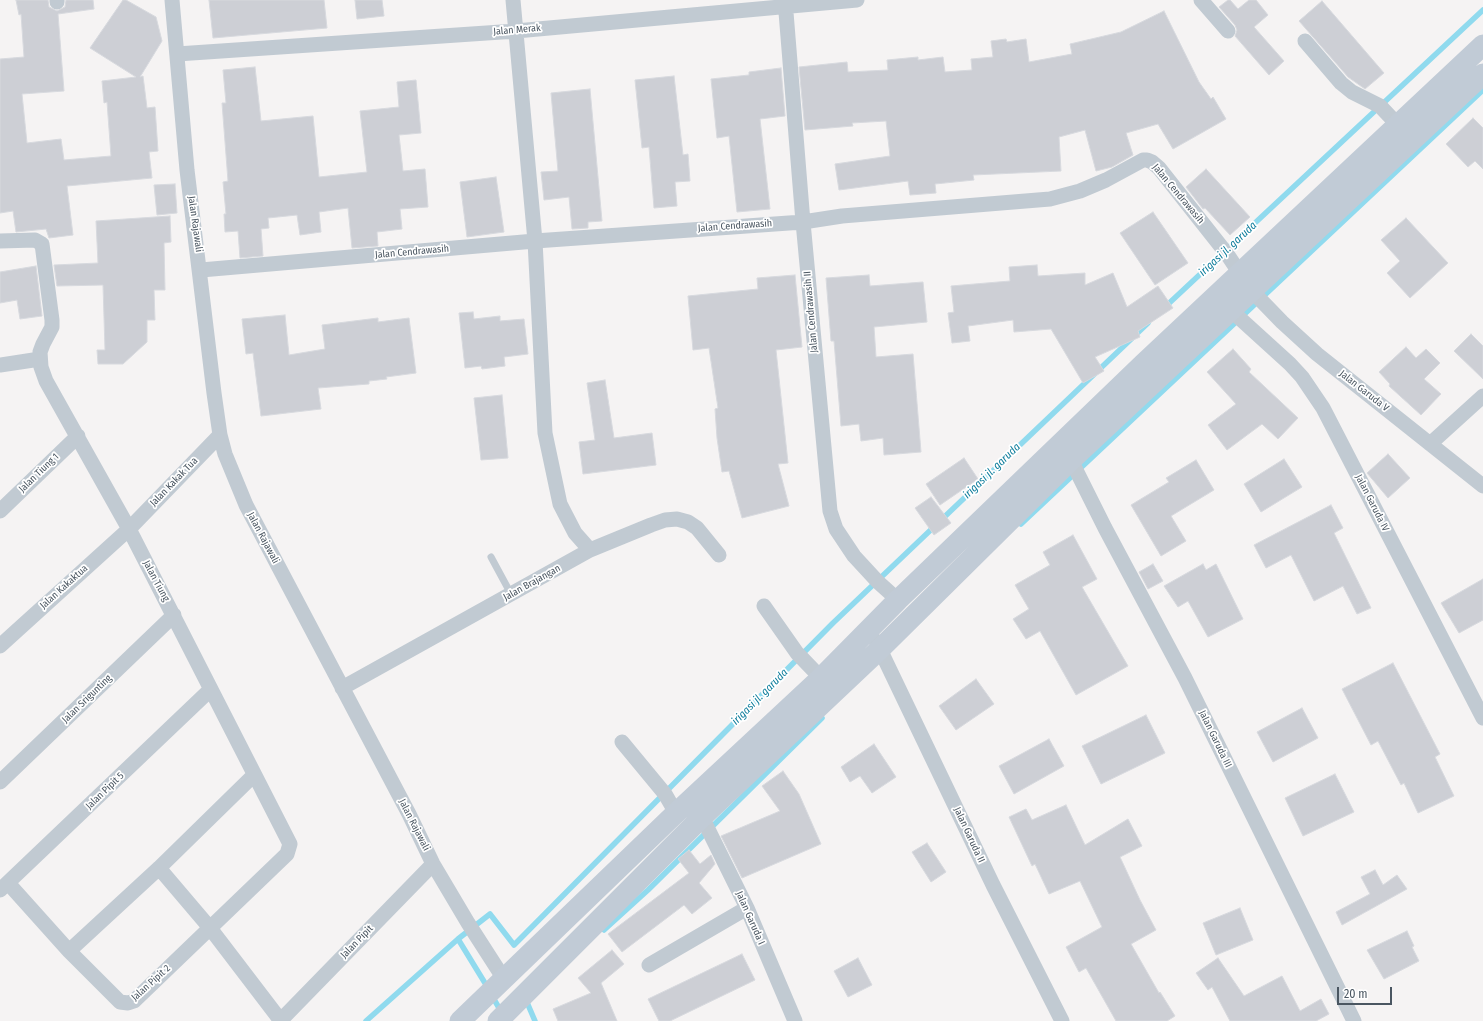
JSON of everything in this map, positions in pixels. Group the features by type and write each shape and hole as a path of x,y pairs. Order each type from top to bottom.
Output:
{"main road":[{"path":"460,1021 676,813 821,678 898,600 1143,364 1397,124 1483,45"},
{"path":"498,1021 520,1012 702,817 881,648 1071,460 1483,74"},
{"path":"1143,364 1158,380"},
{"name":"Jalan Rajawali","path":"504,979 520,1012"}],"street":[{"name":"Jalan Rajawali","path":"172,0 178,54 187,170 201,270 220,435 225,454 246,505 409,814 433,864 476,936 504,979"},
{"path":"513,0 535,240 545,433 560,504 575,533 590,550"},
{"name":"Jalan Merak","path":"178,54 516,31 786,3 857,0"},
{"path":"1201,0 1228,31"},
{"name":"Jalan Cendrawasih II","path":"786,3 803,222 830,511 836,529 854,556 898,600"},
{"path":"1305,42 1340,83 1352,92 1376,104 1397,124"},
{"name":"Jalan Cendrawasih","path":"201,270 535,240 803,222 842,216 1050,199 1080,191 1106,180 1143,160 1147,160 1160,168 1224,250"},
{"path":"0,241 35,240 42,244 52,323 42,344 40,359 0,365"},
{"name":"Jalan Garuda V","path":"1224,250 1251,290 1316,354 1483,486"},
{"name":"Jalan Garuda IV","path":"1215,296 1290,364 1302,377 1323,408 1483,718"},
{"name":"Jalan Tiung","path":"40,359 46,381 78,436 174,615 210,690 289,840"},
{"path":"1430,444 1483,396"},
{"name":"Jalan Kakak Tua","path":"128,529 220,435"},
{"name":"Jalan Tiung 1","path":"0,511 78,436"},
{"name":"Jalan Garuda III","path":"1071,460 1105,528 1185,678 1354,1021"},
{"name":"Jalan Brajangan","path":"342,688 590,550 651,525 677,519 688,522 697,528 719,555"},
{"name":"Jalan Kakaktua","path":"0,646 128,529"},
{"path":"764,606 800,657 821,678"},
{"name":"Jalan Srigunting","path":"0,782 174,615"},
{"name":"Jalan Garuda II","path":"870,629 881,648 993,884 1062,1021"},
{"name":"Jalan Pipit 5","path":"4,887 210,690"},
{"path":"622,742 662,790 676,813"},
{"path":"69,951 159,868 254,775"},
{"name":"Jalan Garuda I","path":"702,817 747,908 795,1021"},
{"name":"Jalan Pipit 2","path":"4,887 120,1002 128,1003 134,1001 287,854 290,847 289,840"},
{"name":"Jalan Pipit","path":"281,1021 433,864"},
{"path":"159,868 210,928 281,1021"},
{"path":"649,965 747,908"}],"lane":[{"path":"491,556 511,594"}],"building":[{"path":"16,0 48,0 49,7 57,11 65,7 66,0 93,0 94,9 58,14 64,91 22,94 27,143 61,139 64,160 111,156 107,102 104,103 102,81 136,77 90,48 123,0 126,0 156,17 162,41 140,77 143,76 147,108 155,107 158,151 149,152 152,178 67,186 73,235 49,238 46,229 16,232 13,211 0,213 0,59 24,57 21,14 19,15"},
{"path":"209,0 324,0 327,28 213,38"},
{"path":"355,0 382,0 384,16 357,19"},
{"path":"1230,0 1238,9 1249,0 1256,0 1268,15 1254,27 1284,61 1269,75 1235,36 1237,30 1235,25 1219,7"},
{"path":"1322,1 1384,73 1365,89 1348,77 1299,21"},
{"path":"1164,11 1199,82 1211,99 1213,97 1226,119 1173,149 1158,124 1126,133 1133,155 1112,167 1096,171 1085,130 1059,137 1061,171 973,175 974,180 935,184 936,193 910,195 908,181 839,190 835,164 890,156 886,121 852,123 853,126 805,130 799,67 847,62 848,72 888,70 887,60 918,57 918,60 943,57 945,72 972,70 971,59 993,57 991,41 1006,39 1007,42 1026,39 1029,62 1072,54 1070,44 1121,32"},
{"path":"255,67 261,121 313,116 319,177 367,172 360,111 399,107 397,82 416,80 421,133 399,135 403,171 425,169 428,207 400,209 402,229 377,232 378,246 352,248 348,208 319,212 321,232 300,235 297,215 268,218 269,228 261,229 263,256 240,258 238,231 225,232 224,214 226,214 223,182 228,181 222,103 226,103 223,70"},
{"path":"781,68 785,116 760,119 770,209 737,212 729,136 717,138 711,79 749,75 749,72"},
{"path":"674,76 683,155 688,154 690,181 675,182 677,206 654,208 649,147 642,148 635,80"},
{"path":"590,89 602,221 588,222 588,228 572,229 569,197 544,200 541,172 558,171 551,93"},
{"path":"1473,118 1483,128 1483,169 1475,161 1468,167 1446,144"},
{"path":"1206,169 1250,217 1230,235 1205,208 1203,209 1186,187"},
{"path":"496,177 504,232 467,237 460,182"},
{"path":"175,184 177,213 157,215 154,185"},
{"path":"1153,212 1188,263 1155,285 1120,233"},
{"path":"170,216 171,242 164,243 165,290 154,290 155,320 147,320 147,342 123,364 98,364 97,350 105,350 103,285 57,286 54,265 98,263 96,221"},
{"path":"1406,218 1448,263 1410,298 1387,273 1400,261 1381,240"},
{"path":"1037,265 1038,276 1085,273 1085,285 1113,273 1127,307 1158,286 1173,308 1138,331 1140,337 1095,357 1104,371 1083,383 1051,329 1014,332 1013,320 968,326 970,341 952,343 948,313 954,312 951,286 1010,281 1009,267"},
{"path":"36,266 42,316 20,319 17,300 0,303 0,272"},
{"path":"795,275 802,347 776,350 788,463 778,464 789,506 742,518 729,471 722,472 717,438 715,409 718,408 709,348 693,350 688,296 758,289 757,278"},
{"path":"869,275 870,286 923,282 927,322 874,327 876,357 913,354 921,452 884,455 883,438 861,441 859,424 841,426 834,341 831,341 826,278"},
{"path":"473,312 474,319 500,316 500,321 524,319 528,354 504,357 505,366 482,369 481,366 465,368 459,313"},
{"path":"285,315 289,355 325,349 322,325 378,318 378,322 409,318 416,373 386,377 387,379 369,381 369,384 318,388 321,409 261,416 253,353 246,354 242,319"},
{"path":"1471,334 1483,346 1483,379 1454,351"},
{"path":"1406,347 1416,358 1426,349 1440,363 1424,379 1441,394 1421,415 1389,386 1390,384 1379,372"},
{"path":"1233,349 1251,369 1249,372 1298,418 1278,439 1262,424 1227,450 1208,425 1236,404 1207,372"},
{"path":"605,380 614,438 652,433 656,465 583,474 579,442 595,440 587,383"},
{"path":"502,395 508,458 481,460 474,398"},
{"path":"1388,454 1410,478 1388,498 1367,473"},
{"path":"964,458 978,479 940,505 926,484"},
{"path":"1284,459 1302,487 1261,512 1244,484"},
{"path":"1196,460 1214,490 1171,516 1186,541 1161,556 1131,505 1169,482 1166,478"},
{"path":"931,497 951,523 934,535 915,508"},
{"path":"1331,505 1343,528 1334,533 1371,608 1357,614 1343,586 1314,601 1291,555 1266,568 1254,545"},
{"path":"1073,535 1097,579 1082,587 1128,666 1076,695 1040,631 1026,639 1013,619 1029,609 1015,585 1050,565 1043,552"},
{"path":"1153,564 1163,581 1148,589 1139,572"},
{"path":"1203,564 1206,570 1216,564 1243,619 1208,637 1188,601 1178,607 1164,586"},
{"path":"1483,579 1483,620 1459,633 1441,603"},
{"path":"1393,663 1440,754 1435,757 1454,796 1418,813 1404,783 1401,785 1378,741 1371,745 1342,689"},
{"path":"976,679 994,704 956,730 939,706"},
{"path":"1302,708 1318,738 1273,762 1257,732"},
{"path":"1146,715 1165,753 1101,784 1082,746"},
{"path":"1049,739 1064,766 1014,794 999,766"},
{"path":"874,744 896,777 872,793 860,776 850,782 841,767"},
{"path":"783,771 799,794 821,844 742,878 721,836 780,811 762,786"},
{"path":"1335,774 1354,812 1303,836 1285,798"},
{"path":"1066,805 1085,845 1128,819 1142,846 1120,857 1156,930 1131,944 1159,993 1160,992 1175,1016 1167,1021 1116,1021 1086,968 1079,972 1066,947 1102,927 1080,881 1049,894 1035,864 1032,866 1009,817 1026,809 1032,820"},
{"path":"927,843 946,872 931,882 912,852"},
{"path":"689,850 700,864 711,855 715,864 699,883 712,898 692,914 684,905 622,952 608,934 689,873 678,859"},
{"path":"1375,870 1383,885 1397,875 1407,889 1342,925 1336,912 1370,894 1361,877"},
{"path":"1240,908 1253,940 1216,955 1203,923"},
{"path":"1407,931 1414,946 1412,947 1419,961 1384,979 1367,950"},
{"path":"612,950 624,964 601,983 617,1021 558,1021 553,1009 591,993 578,978"},
{"path":"742,954 755,980 670,1021 659,1021 648,999"},
{"path":"858,958 872,985 848,997 834,971"},
{"path":"1218,958 1244,996 1282,976 1300,1011 1321,999 1329,1014 1316,1021 1230,1021 1212,987 1208,990 1196,973"}],"waterway":[{"name":"irigasi jl. garuda","path":"1165,307 1483,10"},
{"path":"1021,524 1483,90"},
{"name":"irigasi jl. garuda","path":"366,1021 458,939 490,914 514,945 833,623 1148,323"},
{"path":"604,930 648,890 822,718"},
{"path":"458,939 488,988"},
{"path":"492,996 502,1013"},
{"path":"526,1000 535,1021"}]}
